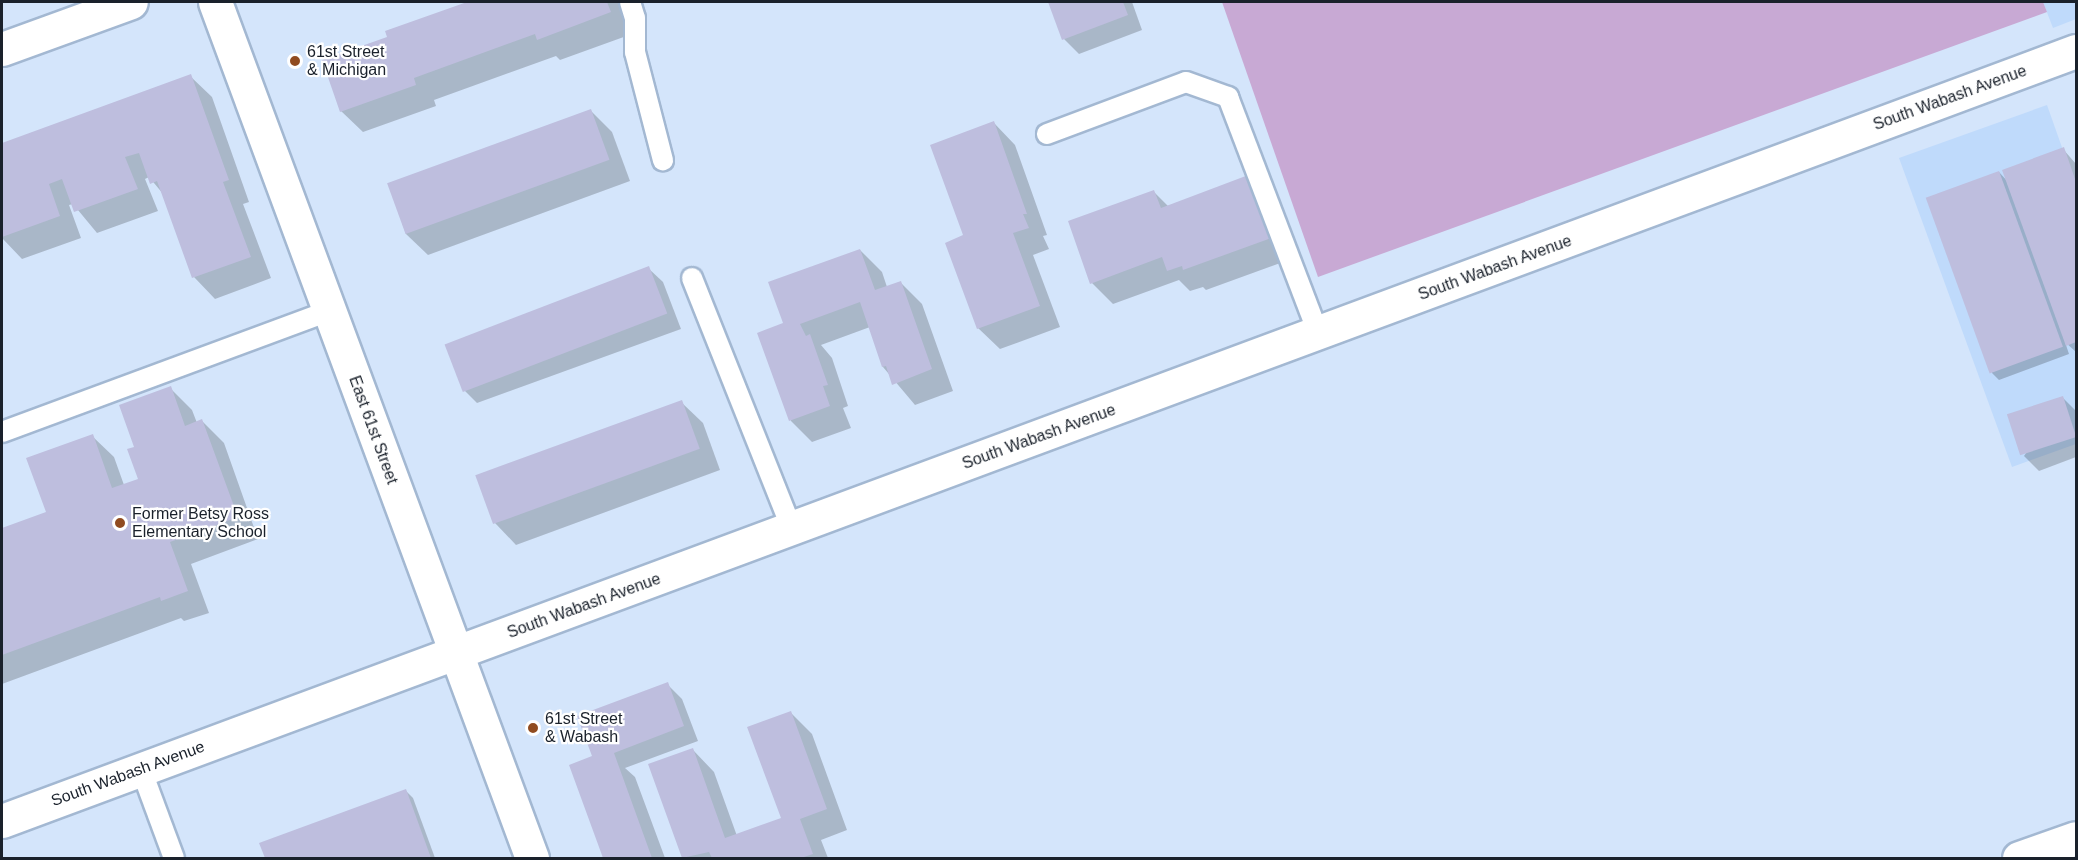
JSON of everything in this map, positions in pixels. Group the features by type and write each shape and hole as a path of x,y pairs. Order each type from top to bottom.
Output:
{"street":[{"path":"2,49 131,2"},
{"name":"East 61st Street","path":"215,2 532,858"},
{"name":"South Wabash Avenue","path":"2,821 2076,51"},
{"path":"2019,858 2076,838"}],"lane":[{"path":"630,2 635,18 634,52 663,160"},
{"path":"1047,134 1186,82 1228,97 1318,333"},
{"path":"692,279 792,529"},
{"path":"2,432 329,311"},
{"path":"141,769 174,858"}],"shaded area":[{"path":"1222,2 2043,2 2047,12 1318,277"},
{"path":"2043,2 2076,2 2076,19 2053,28"},
{"path":"2047,105 2076,187 2076,444 2012,467 1899,158"}],"building":[{"path":"467,2 607,2 611,12 537,40 535,34 414,78 416,85 340,112 322,60 387,37 385,31"},
{"path":"1048,2 1123,2 1128,15 1062,40"},
{"path":"191,74 229,180 223,182 251,257 192,278 157,181 150,184 139,153 125,157 138,189 74,212 62,179 49,184 60,216 2,237 2,143"},
{"path":"591,109 609,160 406,234 387,183"},
{"path":"994,121 1027,214 1023,214 1029,228 1013,233 1040,306 977,329 945,243 963,235 930,145"},
{"path":"2064,147 2076,182 2076,342 2066,346 2002,170"},
{"path":"1999,171 2063,347 1990,373 1926,198"},
{"path":"1251,174 1274,237 1183,270 1182,266 1167,271 1162,257 1090,284 1068,221 1154,190 1161,208"},
{"path":"860,249 875,290 901,281 932,369 892,385 886,366 882,367 860,302 800,324 806,336 810,334 828,385 823,386 830,406 789,421 757,333 783,323 768,282"},
{"path":"649,266 667,314 463,392 445,344"},
{"name":"Former Betsy Ross Elementary School","path":"171,386 185,426 202,419 238,517 170,542 188,591 161,601 160,597 2,655 2,528 46,512 26,458 93,434 112,488 138,479 127,449 134,447 119,405"},
{"path":"2063,396 2076,437 2020,455 2007,414"},
{"path":"682,400 700,449 493,524 475,475"},
{"path":"668,682 684,726 614,753 652,858 603,858 569,765 592,756 577,716"},
{"path":"791,711 827,809 800,819 813,854 801,858 712,858 709,852 682,858 648,764 693,748 725,838 781,818 747,727"},
{"path":"406,789 431,858 265,858 259,843"}],"place":[{"name":"61st Street & Michigan","path":"295,61"},
{"name":"Former Betsy Ross Elementary School","path":"120,523"},
{"name":"61st Street & Wabash","path":"533,728"}]}
